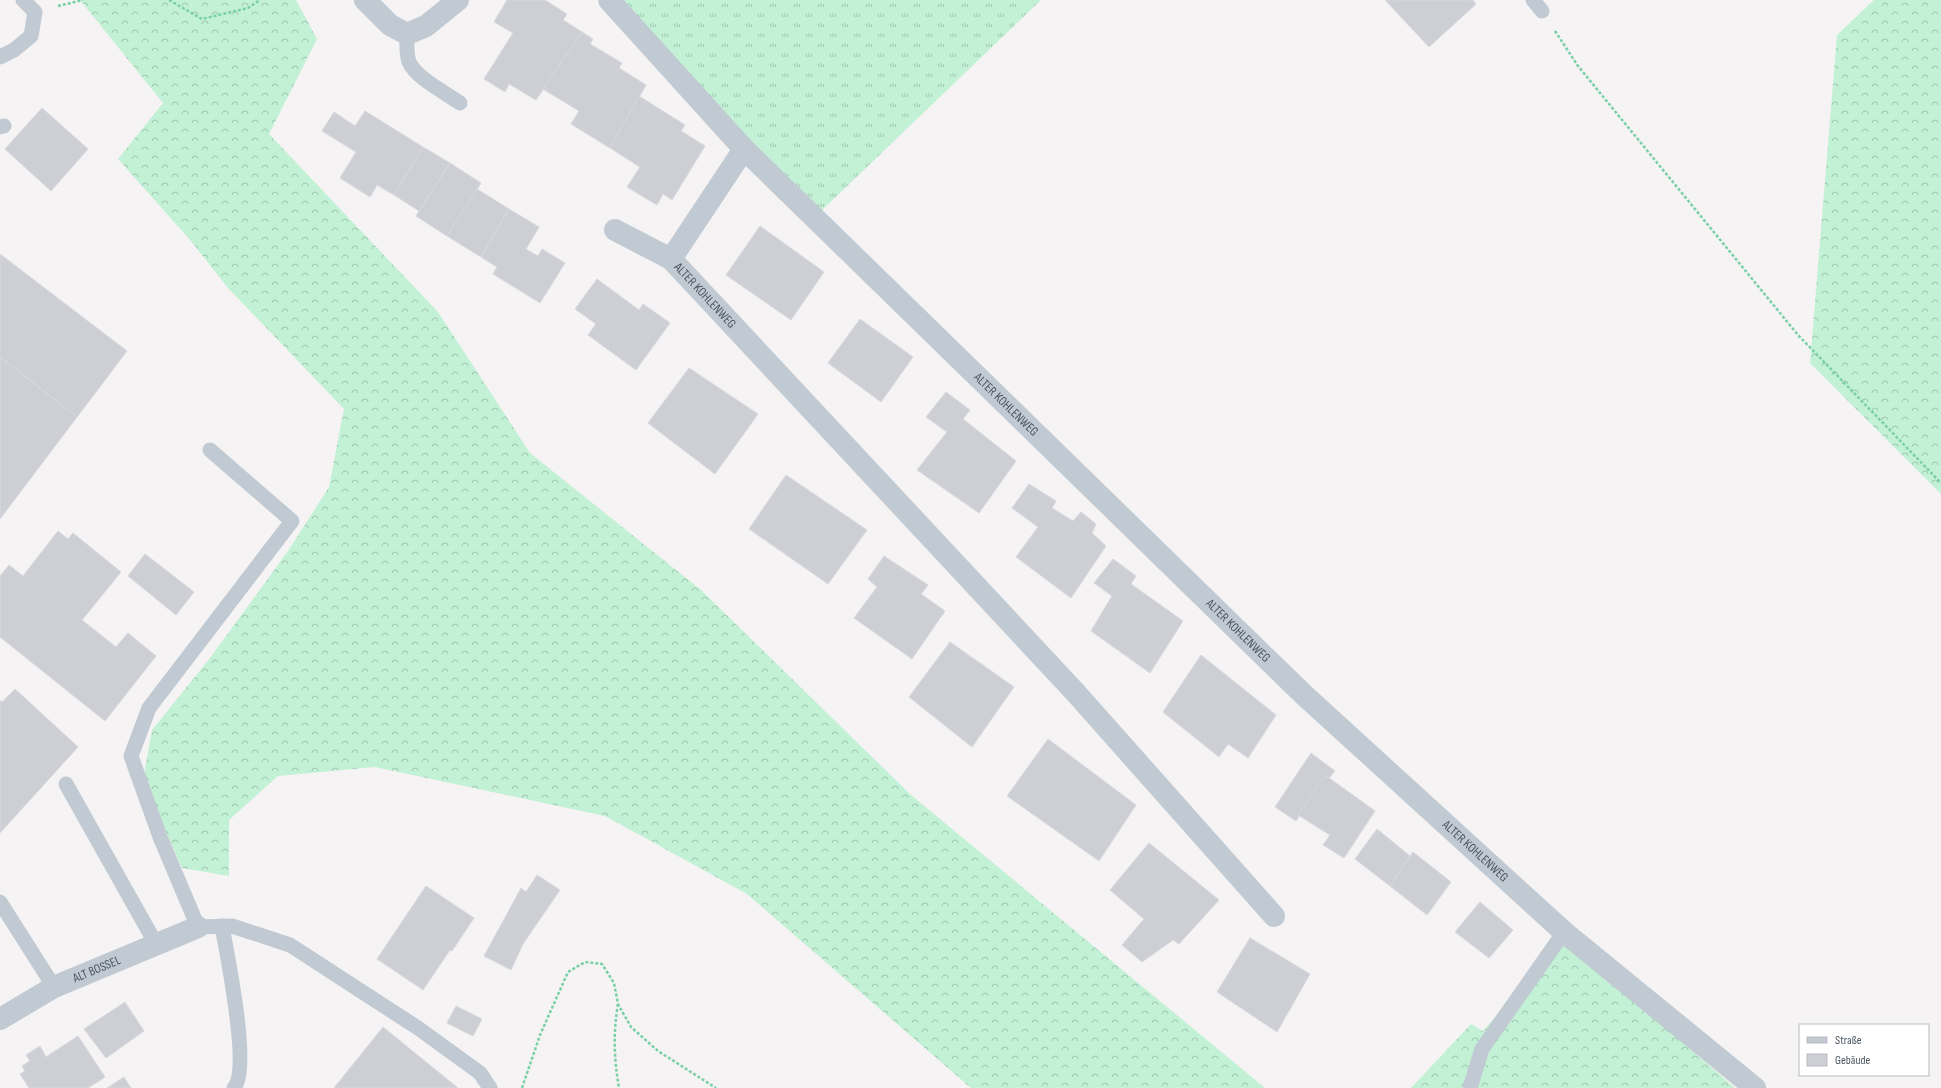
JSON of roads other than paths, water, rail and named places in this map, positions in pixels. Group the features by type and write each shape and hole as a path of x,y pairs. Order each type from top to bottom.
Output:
{"street":[{"path":"365,0 390,25 407,34 426,26 458,0"},
{"name":"ALTER KOHLENWEG","path":"609,0 744,149 1303,694 1564,932 1755,1088"},
{"name":"ALTER KOHLENWEG","path":"671,259 744,149"},
{"name":"ALTER KOHLENWEG","path":"615,230 671,259 1075,692 1274,916"},
{"name":"ALT BOSSEL","path":"0,1019 54,987 198,927"}],"lane":[{"path":"0,56 14,50 31,36 35,12 23,0"},
{"path":"407,34 406,48 409,63 421,77 460,103"},
{"path":"210,450 292,521 149,708 131,756 160,837 198,927 232,926 290,945 418,1028 480,1073 490,1088"},
{"path":"66,784 156,944"},
{"path":"0,902 54,987"},
{"path":"222,926 240,1044 241,1070 237,1085 234,1088"},
{"path":"1470,1088 1482,1049 1564,932"}]}
